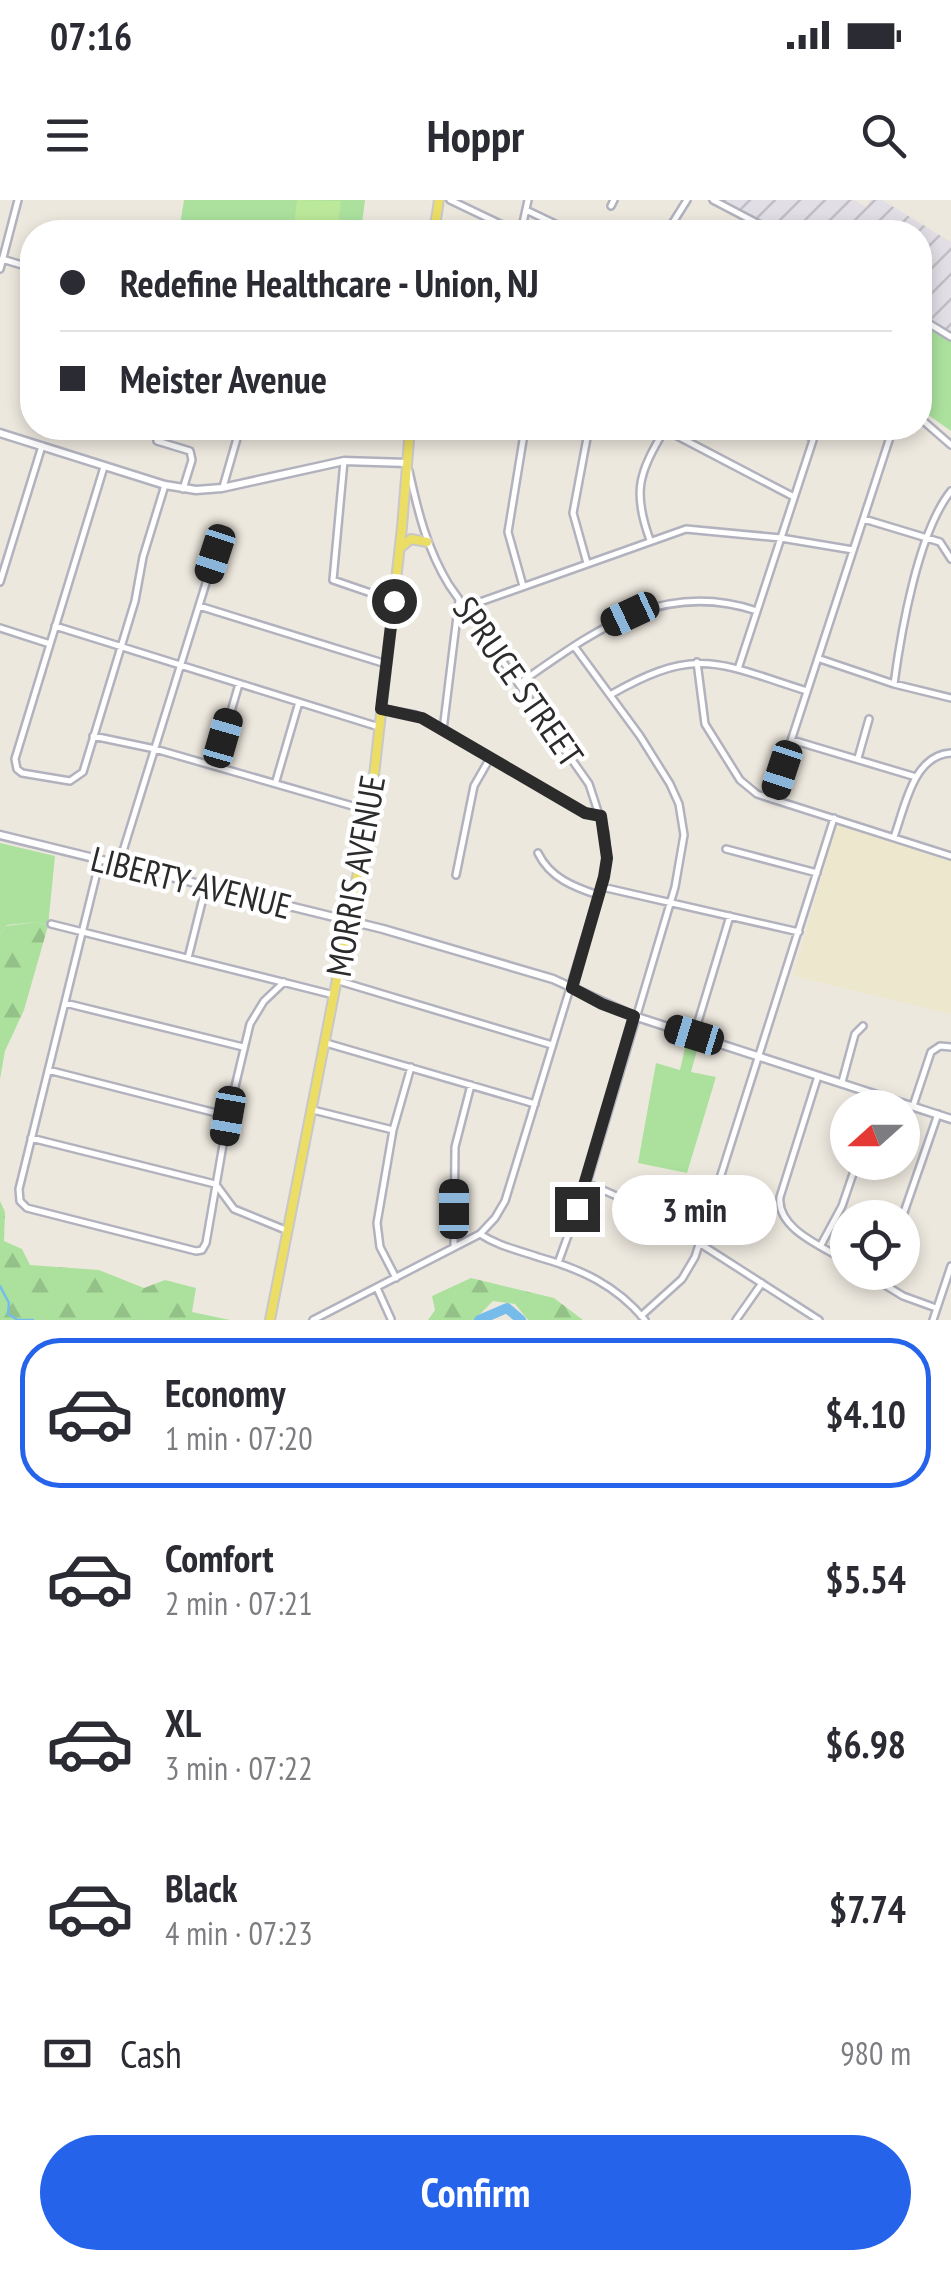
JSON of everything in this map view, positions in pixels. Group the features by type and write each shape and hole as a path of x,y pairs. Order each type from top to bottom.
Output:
{"main road":[{"name":"MORRIS AVENUE","path":"270,1320 370,810 409,440"},
{"path":"400,548 411,539 427,542"}],"street":[{"path":"0,269 18,200"},
{"path":"450,200 493,220"},
{"path":"523,220 528,200"},
{"path":"713,200 750,220"},
{"path":"526,210 547,220"},
{"path":"932,428 951,445"},
{"path":"23,440 183,489 222,488 344,461 408,464"},
{"path":"157,440 191,453 183,489"},
{"path":"222,488 236,440"},
{"path":"523,440 508,532 523,586"},
{"path":"586,563 573,513 588,440"},
{"path":"650,540 638,503 640,485 659,440"},
{"path":"686,440 794,498"},
{"path":"738,669 812,440"},
{"path":"772,799 889,440"},
{"path":"0,582 42,446"},
{"path":"344,461 333,580 394,601"},
{"name":"SPRUCE STREET","path":"313,1320 480,1234 495,1218 505,1201 572,988 607,858 601,816 589,784 459,600 427,542 408,464"},
{"path":"104,467 14,759 22,774 65,782 76,780 82,772 165,485"},
{"path":"894,684 901,630 928,539 940,507 951,491"},
{"path":"864,519 940,542 951,559"},
{"path":"466,608 674,532 700,529 853,550"},
{"path":"119,864 215,554"},
{"path":"443,730 459,600"},
{"path":"520,683 630,614 682,600 722,601 757,611"},
{"path":"199,606 386,664"},
{"path":"55,626 380,727"},
{"path":"0,628 50,644"},
{"path":"558,1262 586,1182 684,842 679,804 640,736 574,646"},
{"path":"819,659 951,698"},
{"path":"610,696 654,671 698,662 738,669 807,691"},
{"path":"698,662 702,710 713,738 740,780 757,794 951,856"},
{"path":"214,766 239,684"},
{"path":"276,782 299,702"},
{"path":"381,709 416,715 585,813 601,816"},
{"path":"858,758 869,719"},
{"path":"93,736 370,810"},
{"path":"792,740 916,777"},
{"path":"894,837 916,777 929,760 951,753"},
{"path":"456,875 474,786 490,758"},
{"path":"480,1234 500,1245 582,1271 611,1287 643,1318 688,1272 834,818"},
{"name":"LIBERTY AVENUE","path":"0,835 349,924 383,929 553,979 634,1016 865,1090"},
{"path":"726,848 817,873"},
{"path":"538,853 544,865 571,887 598,895"},
{"path":"100,860 30,1138 19,1198 23,1205 196,1251 204,1247 244,1046 256,1012 284,982"},
{"path":"188,958 206,886"},
{"path":"602,886 799,932"},
{"path":"694,1035 730,916"},
{"path":"50,924 336,995"},
{"path":"338,981 552,1045"},
{"path":"65,1003 244,1046"},
{"path":"842,1082 855,1034 863,1026"},
{"path":"326,1042 535,1104"},
{"path":"919,1090 932,1052 940,1046 951,1047"},
{"path":"396,1278 380,1247 377,1224 394,1130 412,1068"},
{"path":"48,1070 228,1116"},
{"path":"819,1074 779,1204 786,1221 830,1251"},
{"path":"454,1247 455,1147 471,1085"},
{"name":"LIBERTY AVENUE","path":"920,1108 951,1118"},
{"path":"313,1110 394,1130"},
{"path":"908,1200 938,1114"},
{"path":"30,1138 216,1184 234,1209 288,1231"},
{"path":"821,1245 851,1180"},
{"path":"586,1182 646,1209 820,1320"},
{"path":"932,1320 951,1266"},
{"path":"736,1320 762,1283"},
{"path":"377,1288 390,1319"},
{"path":"893,1290 936,1308"}],"shaded area":[{"path":"713,200 854,200 866,207 871,200 882,200 915,220 751,220"},
{"path":"932,230 951,242 951,343 932,331"},
{"path":"837,824 951,861 951,1014 793,976"}],"green space":[{"path":"184,200 365,200 362,220 181,220"},
{"path":"297,200 341,201 339,220 294,220"},
{"path":"932,329 951,341 951,431 932,418"},
{"path":"0,843 55,856 48,926 37,922 7,925 0,934"},
{"path":"37,922 48,926 24,1010 5,1051 0,1079 0,934 6,926"},
{"path":"687,1039 699,1043 691,1072 716,1077 687,1173 638,1163 656,1063 680,1070"},
{"path":"0,1201 5,1212 4,1241 22,1249 30,1265 99,1270 144,1288 165,1280 196,1288 192,1312 230,1320 0,1320"},
{"path":"471,1278 554,1298 583,1320 528,1320 515,1304 493,1301 474,1320 428,1320 435,1310 432,1296"}],"waterway":[{"path":"0,1286 9,1303 8,1314 18,1320 33,1320"},
{"path":"479,1320 507,1308 521,1320"}],"route":[{"path":"394,601 381,709 416,715 585,813 601,816 607,858 604,877 572,988 634,1016 577,1209"}]}
